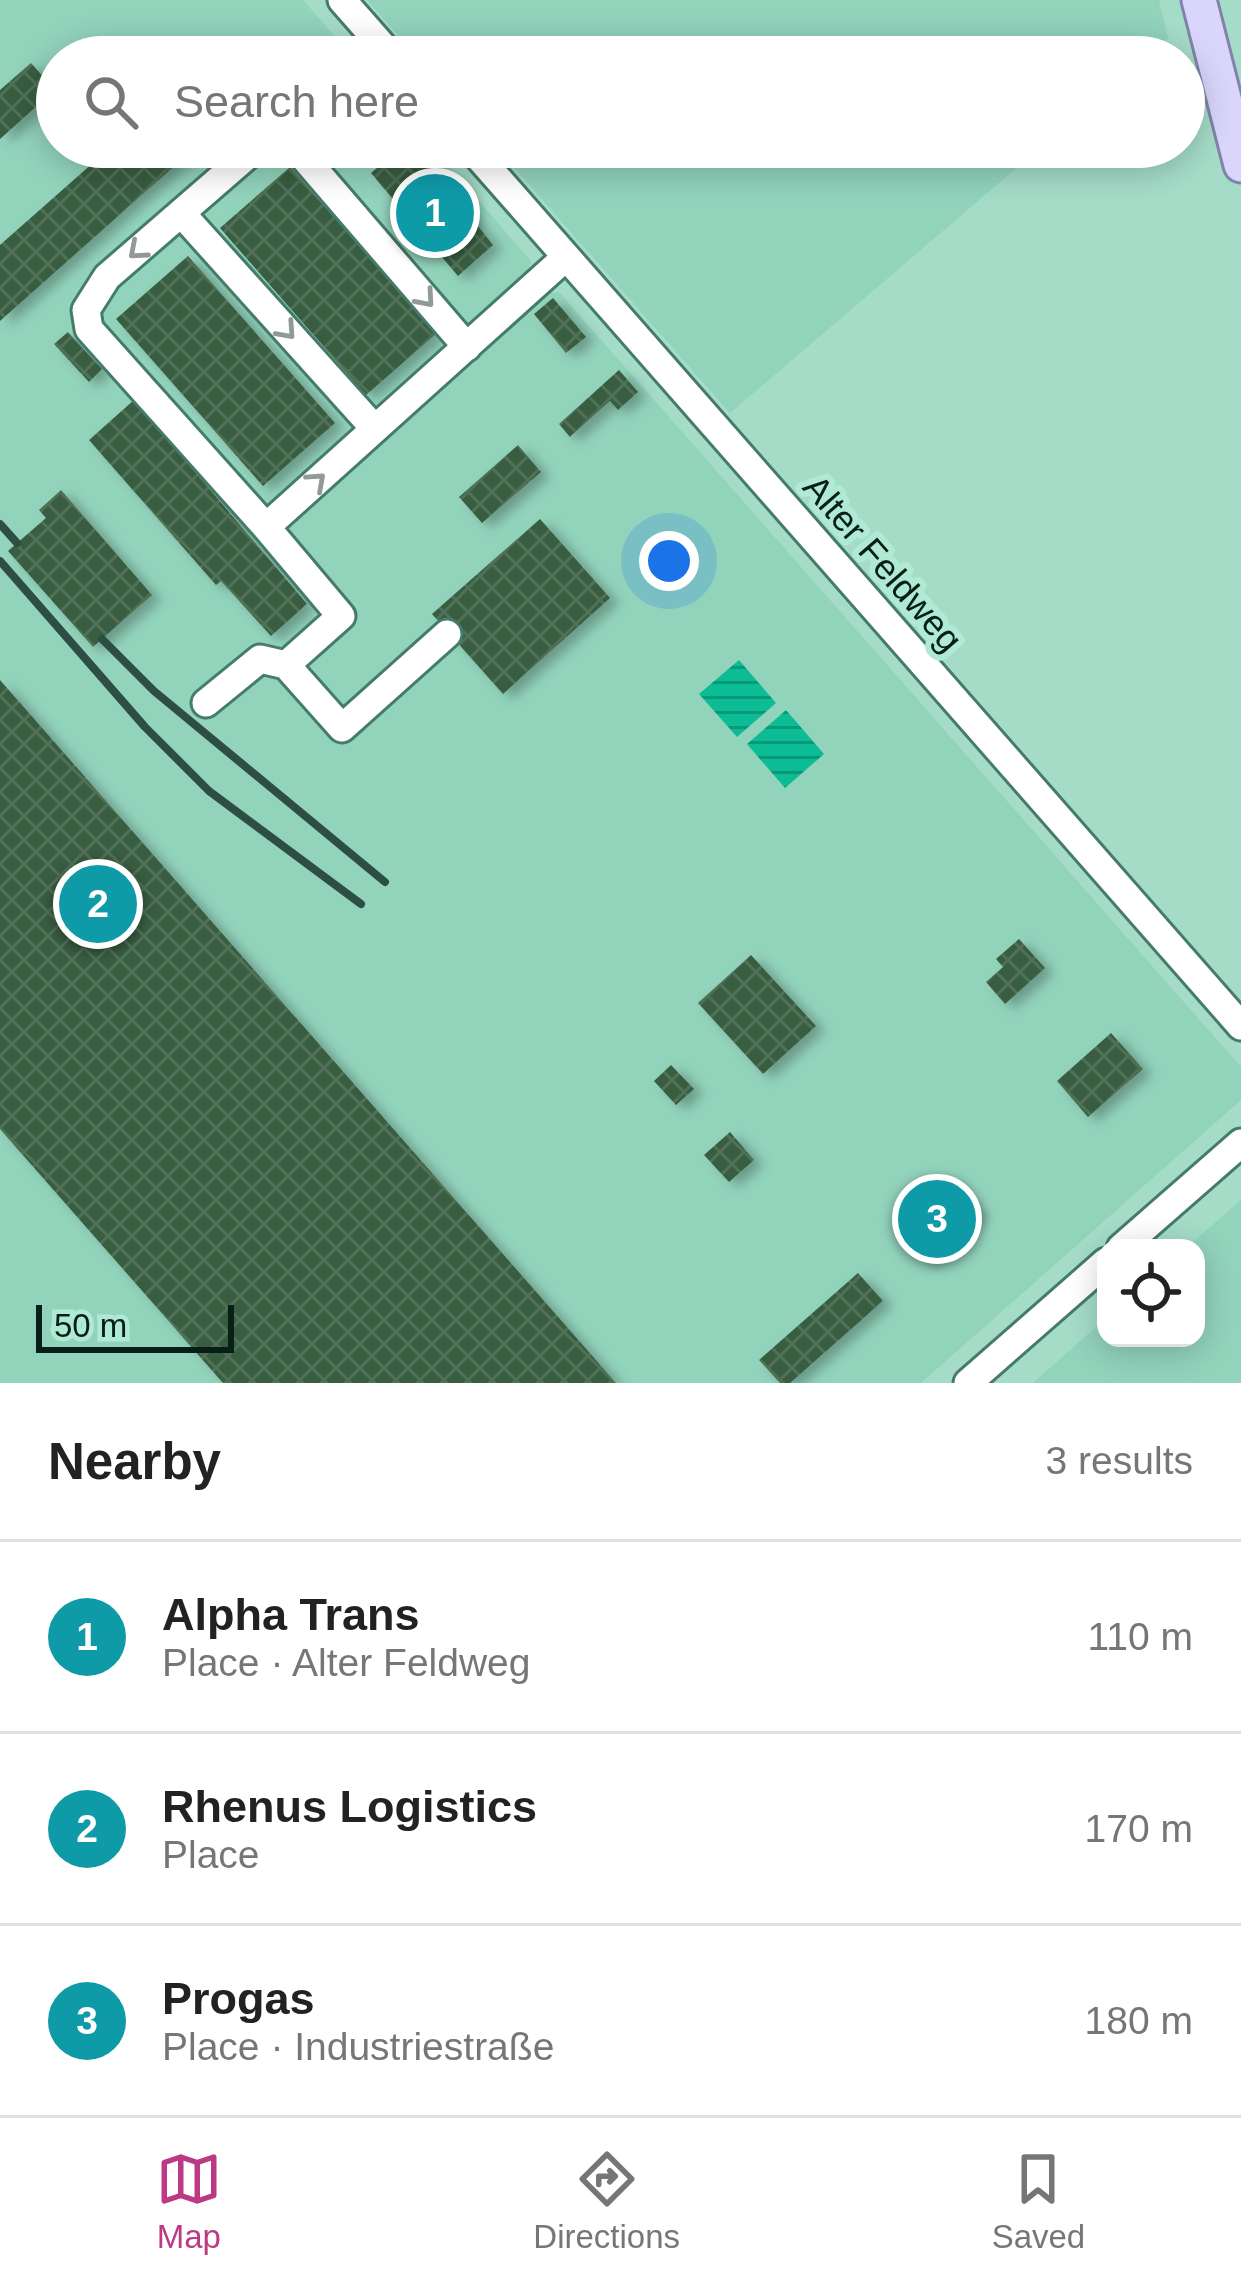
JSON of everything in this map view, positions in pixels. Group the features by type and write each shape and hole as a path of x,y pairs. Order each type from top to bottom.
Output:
{"main road":[{"path":"1198,0 1241,165"}],"street":[{"path":"342,0 366,36"},
{"path":"233,168 107,277 86,310 89,329 341,616 286,665"},
{"path":"313,168 467,346"},
{"name":"Alter Feldweg","path":"488,168 1241,1026"},
{"path":"181,213 376,429"},
{"path":"266,527 566,257"},
{"path":"206,703 260,659 286,665 342,728 447,634"},
{"path":"1131,1239 1241,1143"},
{"path":"968,1383 1097,1270"}],"shaded area":[{"path":"0,0 303,0 335,36 36,36 36,168 450,168 531,261 527,274 544,293 559,292 1241,1067 1241,1100 921,1383 0,1383"},
{"path":"367,0 1159,0 1168,36 399,36"},
{"path":"514,168 1016,168 730,413"},
{"path":"739,660 776,703 737,737 699,694"},
{"path":"786,710 824,754 785,788 747,744"},
{"path":"1241,1200 1241,1383 1033,1383 1097,1326 1097,1347 1205,1347 1205,1239 1196,1239"}],"building":[{"path":"31,63 36,69 36,107 0,139 0,90"},
{"path":"87,168 172,168 0,321 0,245"},
{"path":"291,168 436,334 366,395 220,228"},
{"path":"377,168 432,168 493,245 458,276 371,173"},
{"path":"188,256 335,423 263,486 116,319"},
{"path":"553,298 586,337 566,353 534,314"},
{"path":"68,332 102,369 89,382 54,344"},
{"path":"619,370 638,392 618,410 610,401 570,437 559,424"},
{"path":"134,400 307,604 271,636 221,581 216,585 89,440"},
{"path":"518,445 541,472 482,523 459,497"},
{"path":"61,490 152,595 93,647 8,551 46,518 39,510"},
{"path":"540,519 610,598 503,694 432,614"},
{"path":"0,680 616,1383 223,1383 0,1129"},
{"path":"1019,939 1045,968 1005,1004 986,982 1003,967 996,959"},
{"path":"751,955 816,1026 763,1074 698,1003"},
{"path":"1111,1033 1143,1069 1088,1117 1057,1081"},
{"path":"671,1065 694,1089 676,1105 654,1081"},
{"path":"730,1132 754,1160 729,1182 704,1155"},
{"path":"948,1178 980,1213 927,1261 895,1225"},
{"path":"858,1273 883,1301 790,1383 780,1383 759,1360"}],"railway":[{"path":"0,524 17,543"},
{"path":"0,561 145,727 209,791 361,904"},
{"path":"102,639 154,691 385,882"}],"place":[{"name":"Alpha Trans","path":"435,213"},
{"name":"Rhenus Logistics","path":"98,904"},
{"name":"Progas","path":"937,1219"}]}
